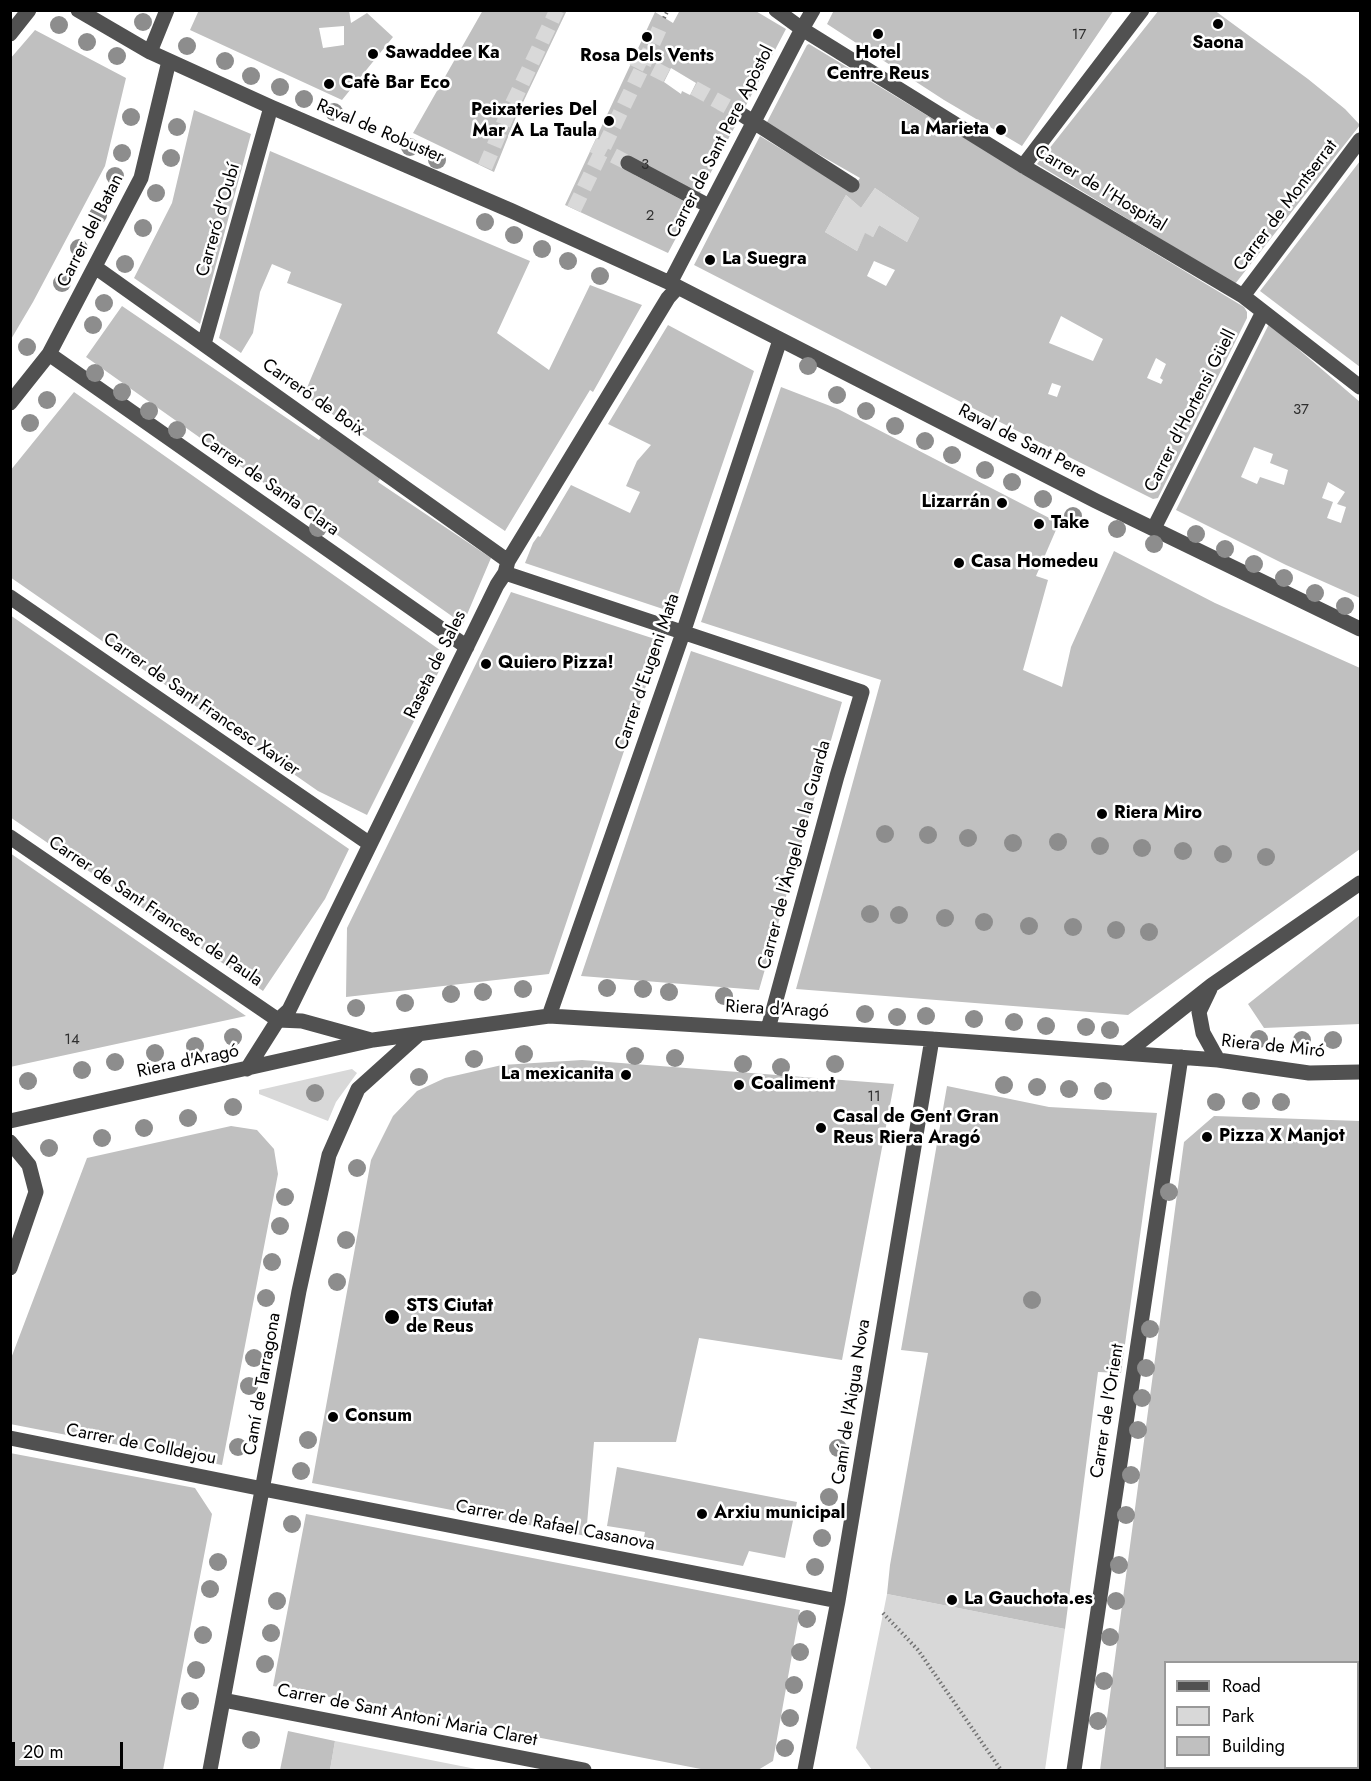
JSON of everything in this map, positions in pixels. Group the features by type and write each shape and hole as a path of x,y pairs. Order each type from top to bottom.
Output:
{"street":[{"path":"10,34 29,10"},
{"name":"Raval de Robuster","path":"78,10 169,61 512,211 674,285"},
{"path":"150,52 167,10"},
{"name":"Carrer de l'Hospital","path":"776,10 807,32 1023,166 1243,296 1360,387"},
{"name":"Carrer de Sant Pere Apòstol","path":"674,285 747,118 807,32 813,10"},
{"path":"1023,166 1142,10"},
{"name":"Carrer del Batan","path":"10,403 49,354 141,178 169,61"},
{"name":"Carreró d'Oubí","path":"204,344 271,107"},
{"path":"747,118 852,185"},
{"name":"Carrer de Montserrat","path":"1243,296 1360,140"},
{"path":"628,163 709,206"},
{"name":"Carreró de Boix","path":"95,267 204,344 506,567 683,633 862,692"},
{"name":"Raval de Sant Pere","path":"674,285 1154,528 1360,628"},
{"name":"Raseta de Sales","path":"247,1069 278,1020 289,1010 506,567 674,285"},
{"name":"Carrer d'Hortensi Güell","path":"1154,528 1263,312"},
{"name":"Carrer d'Eugeni Mata","path":"549,1016 683,633 780,340"},
{"name":"Carrer de Santa Clara","path":"49,354 467,647"},
{"name":"Carrer de Sant Francesc Xavier","path":"10,597 370,844"},
{"name":"Carrer de l'Àngel de la Guarda","path":"768,1029 862,692"},
{"name":"Carrer de Sant Francesc de Paula","path":"10,837 278,1020"},
{"path":"1125,1053 1212,985 1360,883"},
{"path":"1212,985 1199,1012 1203,1033 1218,1060"},
{"name":"Riera d'Aragó","path":"10,1121 373,1041 549,1016 932,1039 1181,1057"},
{"name":"Riera d'Aragó","path":"278,1020 302,1021 373,1041"},
{"name":"Camí de Tarragona","path":"210,1770 299,1291 329,1155 358,1089 418,1035"},
{"name":"Camí de l'Aigua Nova","path":"805,1770 838,1601 932,1039"},
{"name":"Riera de Miró","path":"1181,1057 1309,1073 1360,1072"},
{"name":"Carrer de l'Orient","path":"1074,1770 1181,1057"},
{"path":"10,1142 29,1165 36,1191 10,1268"},
{"name":"Carrer de Colldejou","path":"10,1438 263,1490"},
{"name":"Carrer de Rafael Casanova","path":"263,1490 838,1601"},
{"name":"Carrer de Sant Antoni Maria Claret","path":"223,1700 584,1770"}],"path":[{"path":"664,18 668,10"},
{"path":"883,1613 918,1650 1001,1770"}],"green space":[{"path":"875,188 919,218 907,242 879,225 873,237 865,234 857,251 825,232 846,195 861,208"},
{"path":"352,1069 357,1073 336,1102 328,1121 259,1094 259,1090"},
{"path":"887,1594 1065,1629 1045,1770 872,1770 856,1748"},
{"path":"335,1741 481,1770 330,1770"}],"building":[{"path":"199,10 349,10 351,23 367,13 393,37 342,100 190,30","holes":["344,26 344,45 323,48 319,28"]},
{"path":"483,10 567,10 516,117 494,172 413,133"},
{"path":"680,10 754,10 786,29 700,193 633,174 693,206 668,253 565,205 655,12 673,23","holes":["671,68 696,83 690,95 682,91 681,94 664,82"]},
{"path":"834,10 1114,10 1022,146 944,100 827,24"},
{"path":"1159,10 1214,10 1308,79 1345,109 1360,125 1235,284 1037,164"},
{"path":"35,30 126,78 105,166 10,341 10,59"},
{"path":"809,44 1244,307 1247,318 1158,498 1153,499 1035,440 694,265 760,136 850,191 860,178 766,124","holes":["875,188 919,218 907,242 879,225 873,237 865,233 857,251 825,232 846,195 861,208","874,261 895,270 886,286 867,276","1061,316 1103,339 1093,361 1049,343","1156,358 1166,364 1160,378 1163,380 1161,384 1147,378","1052,383 1061,386 1057,397 1048,394"]},
{"path":"194,110 251,134 200,324 134,278 172,203"},
{"path":"270,151 530,261 497,333 549,370 590,285 642,305 593,392 590,390 505,531 304,395 342,304 287,283 291,272 272,264 260,292 253,333 241,353 219,338"},
{"path":"1360,161 1360,367 1260,291"},
{"path":"122,306 319,440 322,435 380,479 378,482 491,558 463,624 86,357"},
{"path":"1269,324 1360,402 1360,598 1286,565 1176,510","holes":["1254,447 1273,454 1270,463 1288,470 1284,485 1260,477 1257,484 1241,477","1328,482 1345,492 1337,504 1346,507 1341,523 1327,518 1333,502 1322,498"]},
{"path":"668,325 754,371 672,612 525,563 533,543 538,536 540,537 571,485 630,513 640,492 626,486 637,461 651,445 608,424"},
{"path":"781,387 838,409 1059,523 1036,576 1048,580 1023,670 1062,687 1071,647 1114,551 1215,603 1360,668 1360,849 1128,1015 796,989 881,680 701,622"},
{"path":"74,392 447,655 367,815 318,791 10,577 10,471"},
{"path":"511,592 661,641 549,974 346,997 347,928"},
{"path":"10,615 349,849 325,899 263,991 10,817"},
{"path":"691,651 842,702 759,990 581,976"},
{"path":"10,853 78,900 246,1016 10,1067"},
{"path":"1360,915 1360,1024 1264,1028 1248,1004"},
{"path":"582,1060 894,1084 842,1360 699,1338 676,1442 594,1442 586,1536 312,1483 371,1160 393,1116 417,1091 445,1078 502,1065"},
{"path":"947,1086 1049,1107 1157,1113 1121,1373 1098,1372 1065,1629 887,1594 890,1565 928,1353 901,1350"},
{"path":"1214,1116 1360,1121 1360,1770 1100,1770 1184,1142"},
{"path":"231,1126 257,1130 274,1149 278,1174 222,1465 10,1424 10,1361 87,1158"},
{"path":"10,1453 195,1488 212,1514 163,1770 10,1770"},
{"name":"Arxiu municipal","path":"617,1467 797,1502 785,1558 749,1551 743,1566 642,1547 645,1532 607,1526"},
{"path":"306,1514 800,1610 773,1761 758,1770 706,1770 273,1686"},
{"path":"288,1731 335,1741 330,1770 280,1770"}],"tunnel":[{"path":"485,167 557,10"},
{"path":"574,209 662,23"},
{"path":"633,58 668,76"},
{"path":"694,88 741,114"},
{"path":"593,145 628,163"}],"place":[{"name":"Saona","path":"1218,24"},
{"name":"Hotel Centre Reus","path":"878,34"},
{"name":"Rosa Dels Vents","path":"647,37"},
{"name":"Sawaddee Ka","path":"373,54"},
{"name":"Cafè Bar Eco","path":"329,84"},
{"name":"Peixateries Del Mar A La Taula","path":"609,121"},
{"name":"La Marieta","path":"1001,130"},
{"name":"La Suegra","path":"710,260"},
{"name":"Lizarrán","path":"1002,503"},
{"name":"Take","path":"1039,524"},
{"name":"Casa Homedeu","path":"959,563"},
{"name":"Quiero Pizza!","path":"486,664"},
{"name":"Riera Miro","path":"1102,814"},
{"name":"La mexicanita","path":"626,1075"},
{"name":"Coaliment","path":"739,1085"},
{"name":"Casal de Gent Gran Reus Riera Aragó","path":"821,1128"},
{"name":"Pizza X Manjot","path":"1207,1137"},
{"name":"STS Ciutat de Reus","path":"392,1317"},
{"name":"Consum","path":"333,1417"},
{"name":"Arxiu municipal","path":"702,1514"},
{"name":"La Gauchota.es","path":"952,1600"}]}
